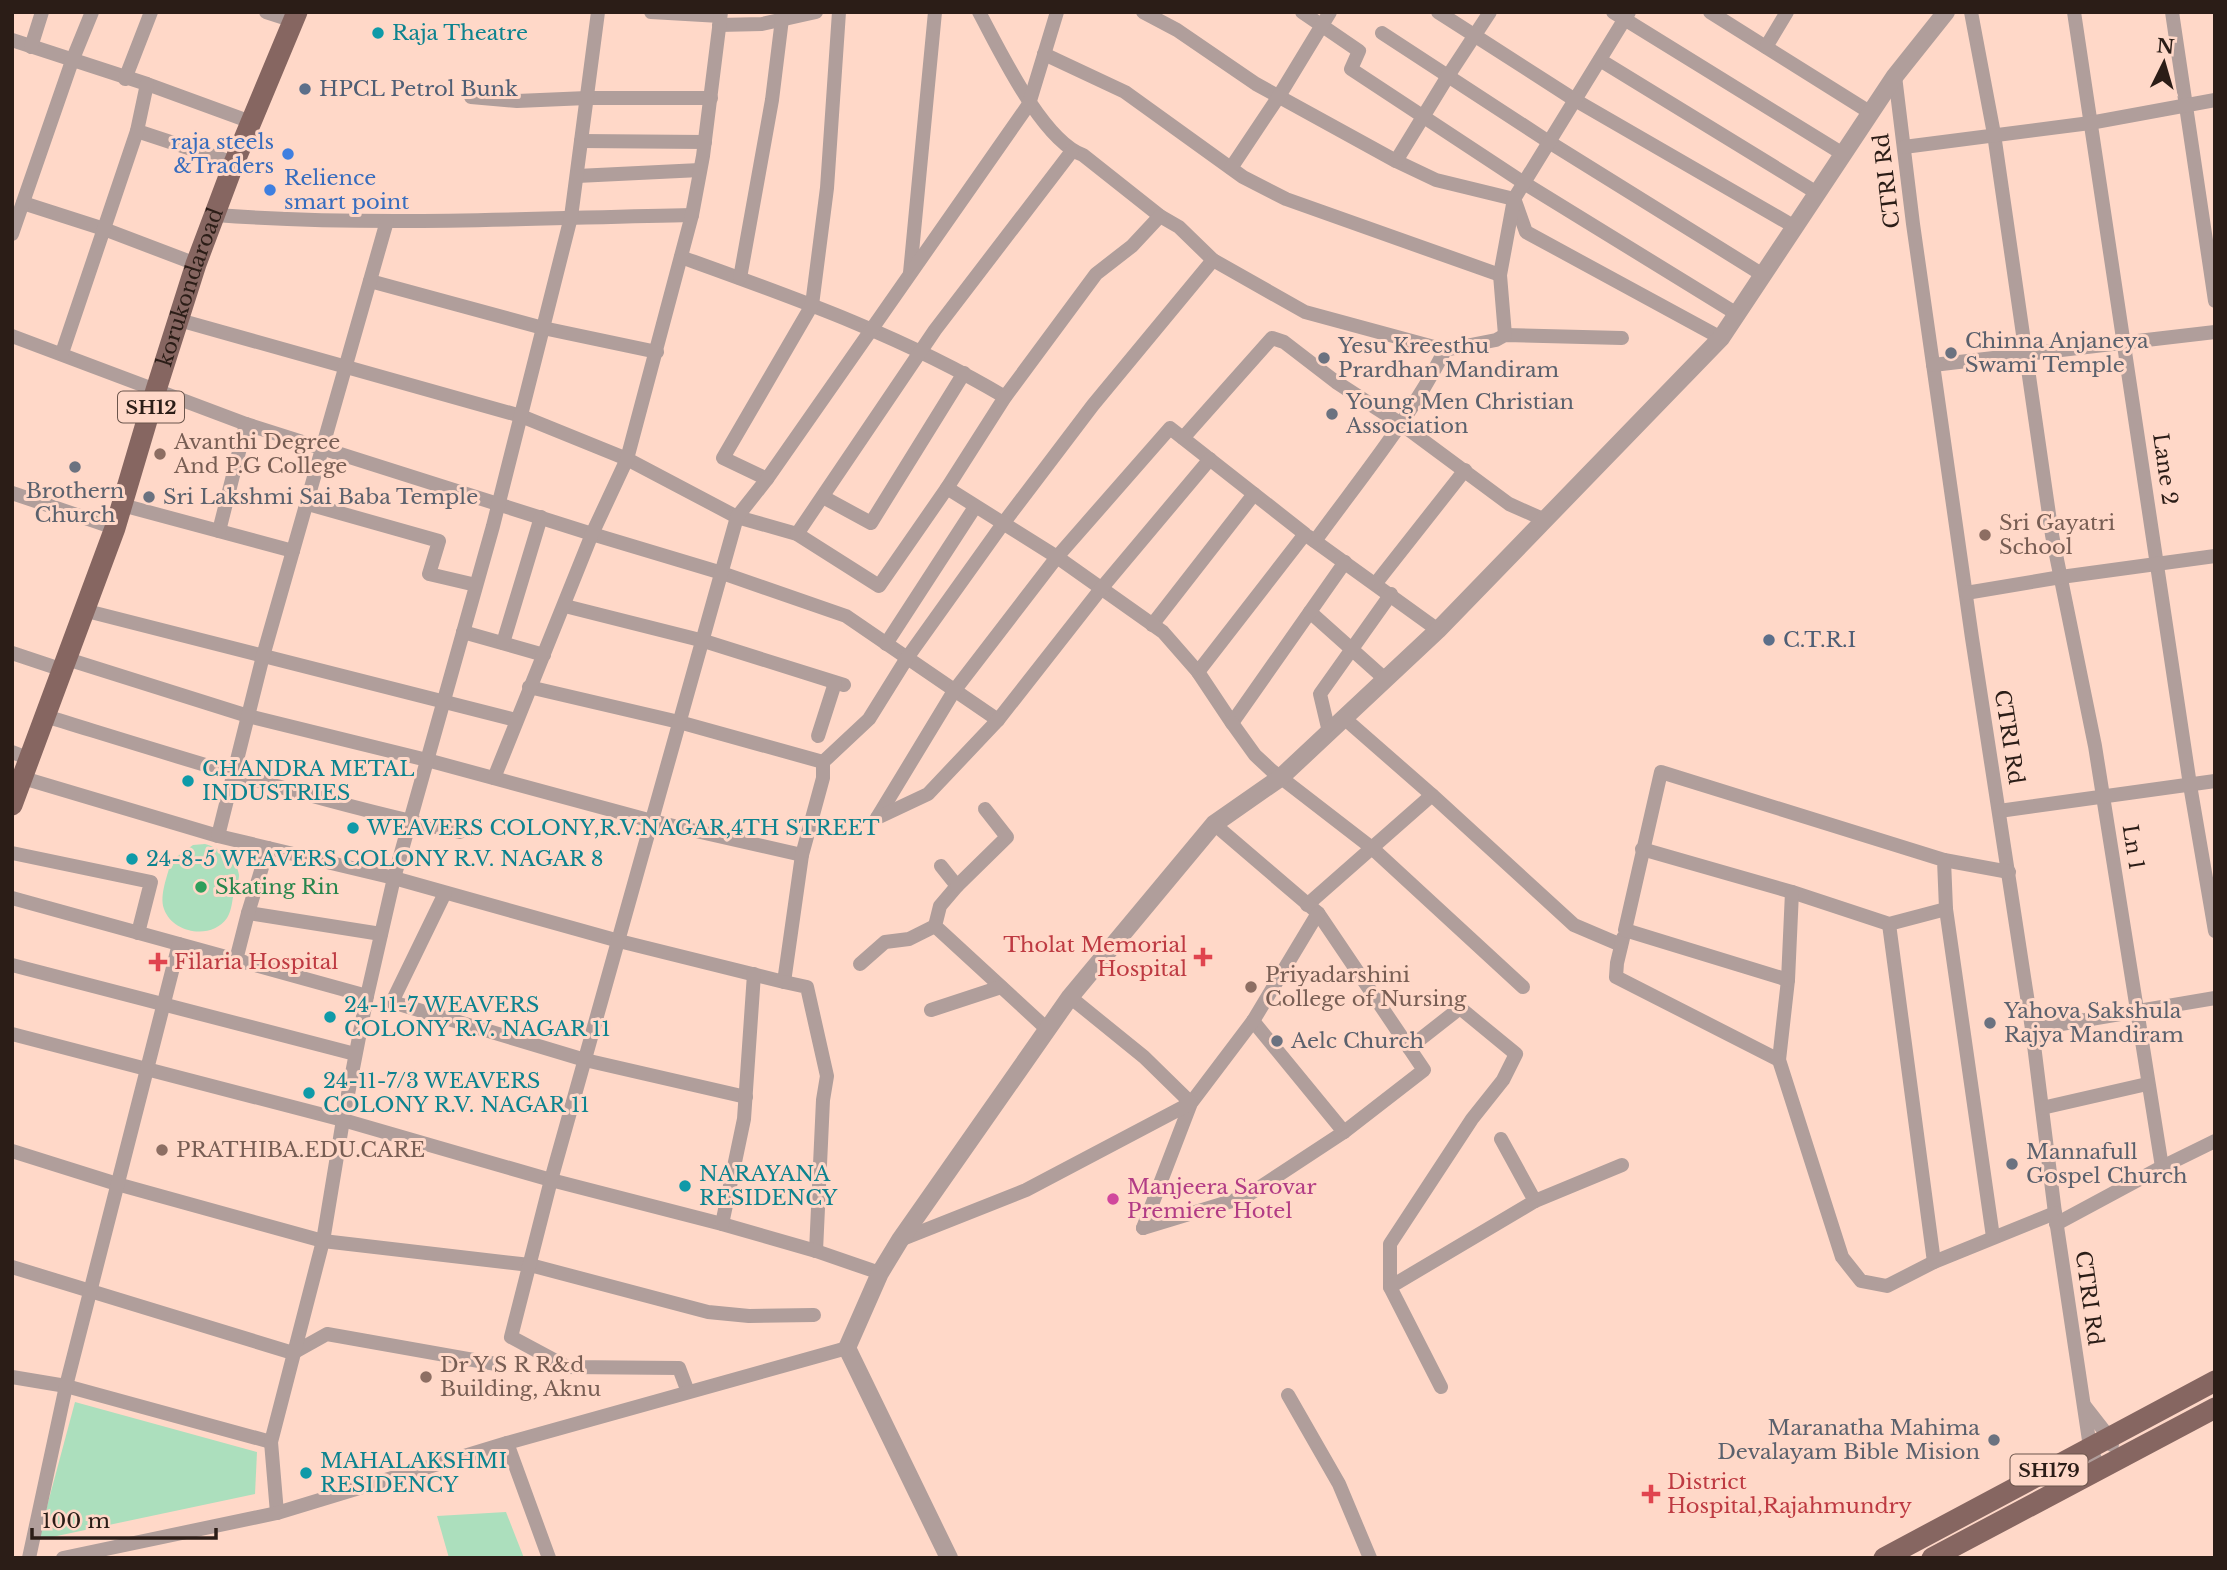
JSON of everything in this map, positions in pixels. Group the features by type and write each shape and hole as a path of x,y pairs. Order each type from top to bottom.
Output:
{"main road":[{"name":"korukondaroad","path":"12,805 22,763 45,716 115,528 196,264 234,163 296,17"},
{"name":"SH179","path":"1884,1558 2215,1381"},
{"name":"SH179","path":"1932,1558 2215,1408"}],"street":[{"path":"30,47 41,12"},
{"path":"12,234 72,61 92,12"},
{"path":"125,79 150,12"},
{"path":"266,12 296,17"},
{"path":"277,1513 271,1442 323,1241 355,1054 394,878 499,504 572,217 598,12"},
{"path":"651,12 762,24 816,12"},
{"path":"767,479 723,458 813,305 827,188 839,12"},
{"path":"910,274 935,12"},
{"path":"979,12 1029,104 1072,151 1083,155 1160,216 1179,227 1213,260 1305,312 1444,350 1496,340 1505,335 1622,338"},
{"path":"688,1392 679,1368 567,1367 511,1338 551,1180 737,517 767,479 1029,104 1057,12"},
{"path":"1143,12 1177,30 1256,84 1396,160 1436,180 1514,199"},
{"path":"1302,12 1326,18 1359,51 1351,69 1524,183 1737,314"},
{"path":"1438,12 1575,100 1795,227"},
{"path":"1396,160 1490,12"},
{"path":"1710,12 1871,113"},
{"path":"1766,47 1787,12"},
{"path":"949,1558 847,1348 880,1273 900,1240 1070,997 1214,824 1280,778 1438,630 1721,338 1895,76 1946,12"},
{"name":"Ln 1","path":"1971,12 1994,134 2028,354 2052,535 2104,797 2162,1167"},
{"name":"Lane 2","path":"2074,12 2190,785 2215,931"},
{"path":"2172,12 2215,301"},
{"path":"1505,335 1500,275 1514,199 1600,60 1622,15 1843,154"},
{"path":"494,778 592,534 626,459 692,215 705,142 720,18"},
{"path":"1231,169 1326,18"},
{"path":"740,278 772,100 782,19"},
{"path":"1382,33 1549,142 1763,275"},
{"path":"12,40 147,84 251,122"},
{"path":"1044,54 1125,92 1231,169 1286,199 1500,275"},
{"path":"1600,60 1817,193"},
{"name":"CTRI Rd","path":"1895,76 1933,365 2032,1029 2055,1218 2090,1447 2108,1464"},
{"path":"62,353 137,131 147,84"},
{"path":"471,97 517,101 710,98"},
{"path":"1904,147 2090,123 2215,100"},
{"path":"137,131 234,163"},
{"path":"581,141 705,142"},
{"path":"797,534 920,352 1072,151"},
{"path":"577,176 700,170"},
{"path":"1514,199 1526,232 1721,338"},
{"path":"23,203 104,229 196,264"},
{"path":"216,215 297,221 387,221 692,215"},
{"path":"179,320 521,416 626,459 737,517 797,534 879,586 947,488 1004,397 1096,274 1132,246 1160,216"},
{"path":"218,836 263,656 387,221"},
{"path":"681,257 872,329 964,373 1004,397"},
{"path":"784,982 802,855 823,778 823,762 869,719 907,658 1002,525 1093,405 1213,260"},
{"path":"370,281 542,328 657,352"},
{"path":"1933,365 2215,332"},
{"path":"12,336 246,424 722,573 846,616 998,720"},
{"path":"1183,438 1272,338 1284,342 1509,504 1545,520"},
{"path":"1198,671 1401,424 1444,350"},
{"path":"822,497 870,523 964,373"},
{"path":"219,531 246,424"},
{"path":"1210,459 1100,590 998,720 928,794 877,818 954,691 1057,558 1170,428 1210,459 1310,538 1438,630"},
{"path":"1376,583 1465,470"},
{"path":"947,488 1057,558 1163,632 1198,671 1255,755 1280,778 1373,848 1523,987"},
{"path":"12,494 115,528"},
{"path":"1152,625 1254,494"},
{"path":"308,504 439,541 429,574 476,585"},
{"path":"122,505 293,551"},
{"path":"886,644 975,507"},
{"path":"503,643 541,517"},
{"path":"1966,593 2215,556"},
{"path":"1232,723 1345,562"},
{"path":"1329,732 1320,694 1391,594"},
{"path":"565,606 704,640 840,684 818,736"},
{"path":"83,610 516,720"},
{"path":"1310,612 1385,679"},
{"path":"463,632 544,655"},
{"path":"12,653 652,821 802,855"},
{"path":"529,687 679,722 823,762"},
{"path":"45,716 234,774 460,832"},
{"path":"1344,718 1432,794 1574,925 1621,945"},
{"path":"22,763 218,836 394,878 619,942 807,988 827,1076 823,1100 816,1251"},
{"path":"1779,1060 1616,976 1661,772 1944,860 2009,872"},
{"path":"2000,811 2215,781"},
{"path":"1214,824 1312,909 1424,1070 1344,1132 1245,1197 1143,1228 1191,1103 1254,1021 1312,909 1432,794"},
{"path":"936,926 940,906 1007,836 985,809"},
{"path":"236,960 268,848"},
{"path":"1642,849 1791,892 1889,924 1946,909"},
{"path":"12,853 151,882 138,933"},
{"path":"1944,860 1946,909 1993,1237"},
{"path":"941,866 957,886"},
{"path":"1791,892 1788,980 1779,1060 1842,1258 1861,1281 1887,1286 1993,1237 2055,1218 2215,1141"},
{"path":"445,894 392,1002 585,1060 746,1097"},
{"path":"12,898 367,996"},
{"path":"248,913 381,934"},
{"path":"1889,924 1934,1262"},
{"path":"860,964 885,942 909,939 936,926"},
{"path":"936,926 1047,1030"},
{"path":"1625,930 1788,980"},
{"path":"29,1558 66,1387 179,944"},
{"path":"12,965 355,1054"},
{"path":"722,1224 744,1119 754,974"},
{"path":"931,1010 1001,987"},
{"path":"1070,997 1144,1057 1191,1103"},
{"path":"2032,1029 2215,998"},
{"path":"1409,1048 1460,1008 1516,1054 1503,1080 1472,1119 1390,1244 1390,1287 1441,1387"},
{"path":"1254,1021 1344,1132"},
{"path":"12,1034 343,1120 551,1180 722,1224 880,1273"},
{"path":"2042,1108 2147,1084"},
{"path":"900,1240 1026,1190 1191,1103"},
{"path":"1501,1139 1535,1201"},
{"path":"12,1151 117,1184 323,1241 530,1265 708,1312 749,1316 814,1315"},
{"path":"1390,1287 1535,1201 1622,1165"},
{"path":"12,1266 293,1353 327,1334 496,1364"},
{"path":"63,1558 277,1513 508,1443 847,1348"},
{"path":"12,1377 66,1387 271,1442"},
{"path":"1288,1395 1339,1484 1370,1558"},
{"name":"CTRI Rd","path":"2084,1404 2109,1437 2108,1464"},
{"path":"508,1443 549,1558"}],"green space":[{"name":"Skating Rin","path":"205,844 231,859 238,869 239,878 227,918 212,929 193,931 184,929 169,917 164,909 163,891 171,861 193,845"},
{"path":"75,1402 257,1452 255,1494 38,1540"},
{"path":"506,1512 524,1558 449,1558 437,1516"}],"place":[{"name":"Raja Theatre","path":"378,33"},
{"name":"HPCL Petrol Bunk","path":"305,89"},
{"name":"raja steels &Traders","path":"288,154"},
{"name":"Relience smart point","path":"270,190"},
{"name":"Chinna Anjaneya Swami Temple","path":"1951,353"},
{"name":"Yesu Kreesthu Prardhan Mandiram","path":"1324,358"},
{"name":"Young Men Christian Association","path":"1332,414"},
{"name":"Avanthi Degree And P.G College","path":"160,454"},
{"name":"Brothern Church","path":"75,467"},
{"name":"Sri Lakshmi Sai Baba Temple","path":"149,497"},
{"name":"Sri Gayatri School","path":"1985,535"},
{"name":"C.T.R.I","path":"1769,640"},
{"name":"CHANDRA METAL INDUSTRIES","path":"188,781"},
{"name":"WEAVERS COLONY,R.V.NAGAR,4TH STREET","path":"353,828"},
{"name":"24-8-5 WEAVERS COLONY R.V. NAGAR 8","path":"132,859"},
{"name":"Skating Rin","path":"201,887"},
{"name":"Tholat Memorial Hospital","path":"1203,957"},
{"name":"Filaria Hospital","path":"158,962"},
{"name":"Priyadarshini College of Nursing","path":"1251,987"},
{"name":"24-11-7 WEAVERS COLONY R.V. NAGAR 11","path":"330,1017"},
{"name":"Yahova Sakshula Rajya Mandiram","path":"1990,1023"},
{"name":"Aelc Church","path":"1277,1041"},
{"name":"24-11-7/3 WEAVERS COLONY R.V. NAGAR 11","path":"309,1093"},
{"name":"PRATHIBA.EDU.CARE","path":"162,1150"},
{"name":"Mannafull Gospel Church","path":"2012,1164"},
{"name":"NARAYANA RESIDENCY","path":"685,1186"},
{"name":"Manjeera Sarovar Premiere Hotel","path":"1113,1199"},
{"name":"Dr Y S R R&d Building, Aknu","path":"426,1377"},
{"name":"Maranatha Mahima Devalayam Bible Mision","path":"1994,1440"},
{"name":"MAHALAKSHMI RESIDENCY","path":"306,1473"},
{"name":"District Hospital,Rajahmundry","path":"1651,1494"}]}
